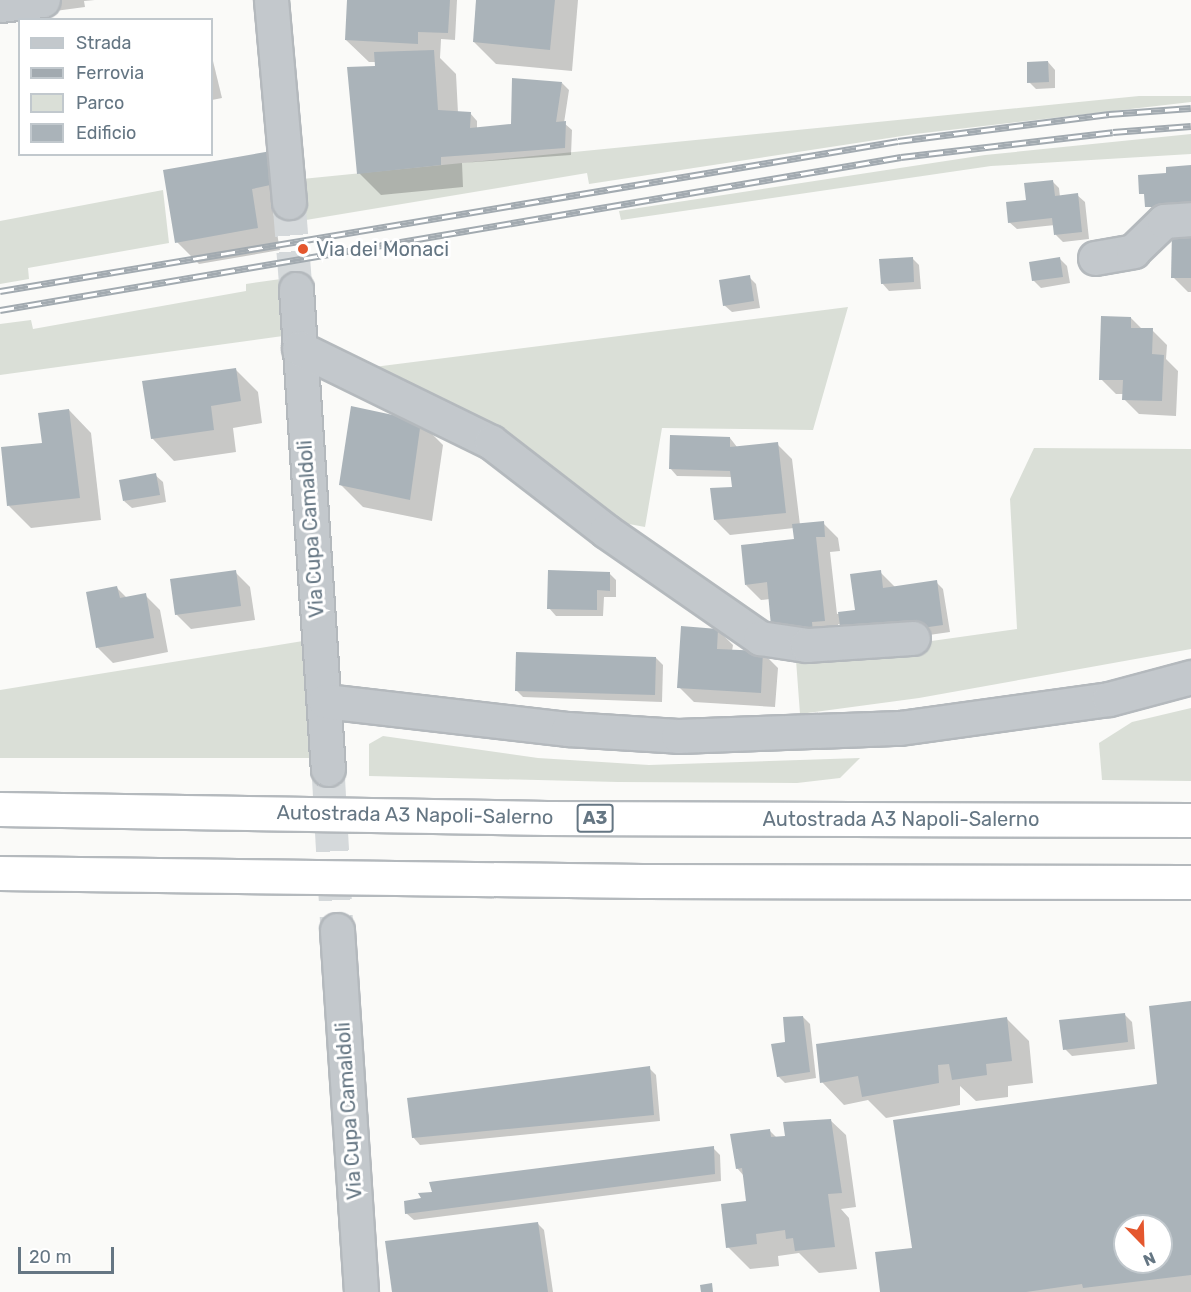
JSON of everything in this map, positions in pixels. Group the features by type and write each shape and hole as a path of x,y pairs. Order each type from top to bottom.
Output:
{"highway":[{"name":"Autostrada A3 Napoli-Salerno","path":"0,809 559,818 1191,820"},
{"path":"0,873 642,881 1191,882"}],"street":[{"path":"0,5 42,0"},
{"path":"272,0 290,202"},
{"path":"1095,258 1133,251 1164,221 1191,219"},
{"name":"Via Cupa Camaldoli","path":"296,289 316,626 325,701 328,769"},
{"path":"299,348 491,442 606,531 760,638 807,645 913,638"},
{"path":"325,701 568,729 678,736 900,728 1109,699 1191,677"},
{"name":"Via Cupa Camaldoli","path":"337,930 361,1292"}],"green space":[{"path":"1139,96 1191,96 1191,102 915,134 589,184 587,173 306,220 302,179"},
{"path":"1191,134 1191,154 991,166 621,220 619,211 985,155"},
{"path":"163,190 169,243 28,268 29,279 0,284 0,221"},
{"path":"288,278 283,336 0,375 0,324 31,320 33,329 246,291 246,284"},
{"path":"848,307 813,430 662,428 645,527 581,515 366,368"},
{"path":"1034,448 1191,449 1191,649 919,698 800,714 796,660 1017,629 1010,499"},
{"path":"303,641 310,758 0,758 0,690"},
{"path":"1191,708 1191,781 1102,780 1099,743 1132,722"},
{"path":"383,736 538,758 649,765 860,758 840,778 797,783 618,782 369,776 369,744"}],"building":[{"path":"347,0 450,0 448,33 418,32 418,44 345,40"},
{"path":"476,0 555,0 550,50 473,42"},
{"path":"434,50 438,110 471,112 470,128 511,124 512,78 562,82 556,122 566,121 565,148 441,157 441,165 357,174 347,67 375,66 374,52"},
{"path":"1048,61 1049,82 1027,83 1027,62"},
{"path":"271,151 275,184 252,189 258,228 175,243 163,170"},
{"path":"1191,165 1191,210 1152,212 1152,207 1145,207 1144,194 1139,194 1138,175 1166,173 1166,167"},
{"path":"1053,180 1055,196 1078,193 1082,232 1054,235 1052,218 1008,223 1006,202 1026,200 1024,183"},
{"path":"1172,232 1191,232 1191,278 1171,278"},
{"path":"913,257 914,282 881,284 879,259"},
{"path":"1060,257 1063,277 1032,281 1029,262"},
{"path":"750,275 754,301 723,306 719,280"},
{"path":"1101,316 1131,317 1131,328 1153,328 1152,354 1164,355 1162,401 1122,400 1123,380 1099,380"},
{"path":"236,368 241,401 211,406 214,430 151,439 142,381"},
{"path":"351,406 421,421 410,500 339,485"},
{"path":"69,409 80,498 7,506 1,447 42,443 38,413"},
{"path":"670,435 730,437 730,447 778,442 786,513 714,520 710,488 732,487 730,471 669,469"},
{"path":"156,473 160,495 123,501 119,480"},
{"path":"824,521 825,537 816,537 825,621 812,622 813,633 772,637 767,582 745,585 741,545 794,539 792,524"},
{"path":"236,570 241,606 175,615 170,579"},
{"path":"548,570 610,572 610,591 597,590 597,610 547,609"},
{"path":"881,570 883,588 937,580 943,625 842,639 838,612 855,610 850,574"},
{"path":"117,586 120,598 146,593 154,638 96,648 86,592"},
{"path":"681,626 718,629 717,649 763,651 761,693 677,688"},
{"path":"516,652 656,657 655,695 515,691"},
{"path":"1191,1001 1191,1275 1083,1288 1082,1284 1026,1292 880,1292 875,1252 912,1248 893,1120 1157,1084 1149,1006"},
{"path":"1125,1013 1128,1042 1063,1050 1059,1020"},
{"path":"803,1016 810,1072 777,1077 771,1044 785,1042 783,1017"},
{"path":"1007,1017 1012,1061 986,1064 987,1075 952,1080 949,1064 938,1065 939,1083 862,1097 858,1076 820,1083 816,1044"},
{"path":"650,1066 654,1115 412,1138 407,1098"},
{"path":"831,1119 842,1193 828,1194 835,1247 795,1251 793,1238 786,1239 785,1230 756,1234 757,1244 726,1248 721,1204 746,1201 742,1168 736,1169 730,1134 770,1129 771,1137 785,1136 783,1122"},
{"path":"714,1146 715,1174 405,1214 404,1201 421,1198 418,1193 432,1192 429,1182"},
{"path":"538,1222 548,1292 392,1292 385,1241"},
{"path":"712,1283 713,1292 701,1292 700,1285"}],"tunnel":[{"path":"289,202 296,289"},
{"path":"328,769 337,930"}],"railway":[{"path":"0,291 898,141 1109,114 1191,108"},
{"path":"0,310 901,157 1113,132 1191,126"}],"place":[{"name":"Via dei Monaci","path":"303,249"}]}
